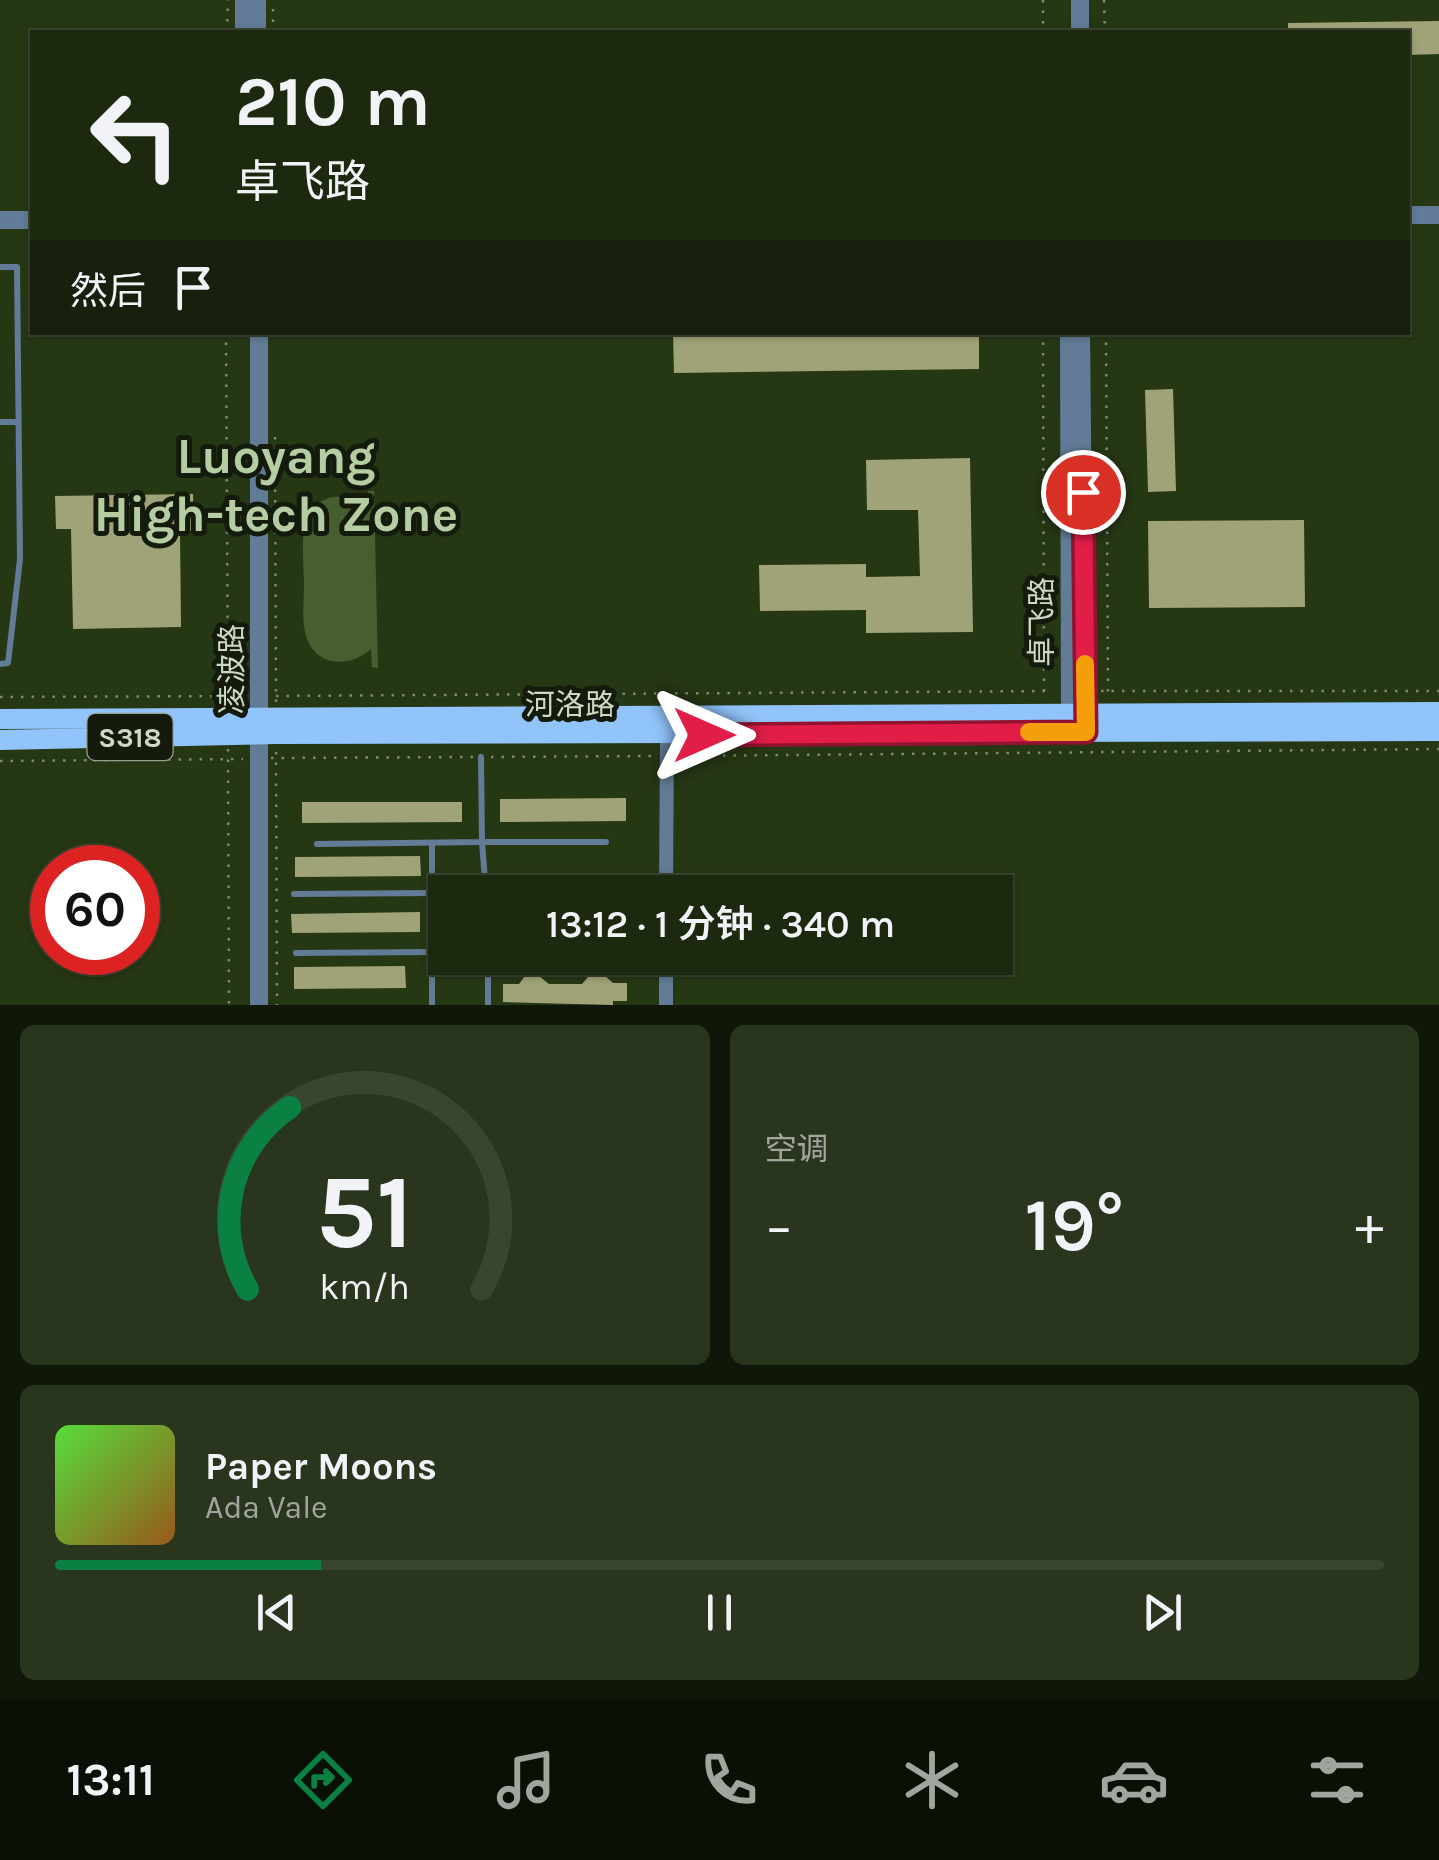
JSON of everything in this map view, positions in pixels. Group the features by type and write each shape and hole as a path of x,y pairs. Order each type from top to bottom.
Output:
{"main road":[{"name":"河洛路","path":"0,740 228,735 262,715 667,746 1044,733 1077,711 1109,722 1439,732"},
{"name":"河洛路","path":"1109,722 1439,712"},
{"name":"河洛路","path":"0,719 262,715 667,718 1044,733"}],"street":[{"path":"244,0 244,30"},
{"path":"257,0 258,30"},
{"path":"1069,0 1069,30"},
{"path":"1080,0 1080,30"},
{"path":"1410,215 1439,214"},
{"path":"0,220 30,220"},
{"path":"1410,224 1439,224"},
{"path":"0,228 30,228"},
{"name":"凌波路","path":"247,335 262,715"},
{"name":"凌波路","path":"255,1005 262,758 259,335"},
{"name":"卓飞路","path":"1069,335 1077,711"},
{"name":"卓飞路","path":"1077,711 1082,335"},
{"path":"666,875 667,746"},
{"path":"666,975 666,1005"}],"lane":[{"path":"0,267 16,266 20,559 8,664 0,664"},
{"path":"0,422 18,422"},
{"path":"481,756 485,875"},
{"path":"317,844 606,842"},
{"path":"432,843 432,875"},
{"path":"294,894 428,892"},
{"path":"296,954 428,952"},
{"path":"432,975 432,1005"},
{"path":"488,975 488,1005"}],"path":[{"path":"227,30 228,0"},
{"path":"273,0 273,30"},
{"path":"1044,0 1044,30"},
{"path":"1104,0 1105,30"},
{"path":"226,335 228,696"},
{"path":"1044,335 1044,733"},
{"path":"1106,335 1109,722"},
{"path":"275,428 262,758 276,1005"},
{"path":"0,697 228,696 262,715 1044,691 1077,711 1109,722 1439,749"},
{"path":"0,761 481,756 1044,733 1109,722 1439,691"},
{"path":"228,735 230,1005"}],"green space":[{"path":"368,491 374,491 378,668 372,667 371,649 345,661 327,660 319,655 307,639 303,619 304,532 312,509 333,497 344,497 368,510"}],"building":[{"path":"1439,21 1439,54 1410,55 1410,30 1288,30 1288,23"},
{"path":"673,335 979,335 979,369 674,373"},
{"path":"1173,389 1176,491 1148,492 1145,390"},
{"path":"970,458 973,632 866,633 866,610 760,611 759,565 866,564 866,577 920,576 918,510 867,510 866,460"},
{"path":"193,494 194,531 180,531 181,627 73,629 71,529 56,529 55,496"},
{"path":"1304,520 1305,607 1149,608 1148,521"},
{"path":"626,798 626,821 500,822 500,799"},
{"path":"302,802 462,802 462,822 302,823"},
{"path":"420,856 421,876 295,877 295,857"},
{"path":"420,912 420,932 292,933 291,914"},
{"path":"405,966 406,988 294,989 294,967"},
{"path":"525,976 539,976 549,984 582,984 589,976 605,976 613,983 627,983 627,1001 613,1001 613,1005 503,1002 503,984 519,984"}],"slow traffic":[{"path":"1029,732 1086,732 1085,664"}],"district":[{"name":"Luoyang High-tech Zone","path":"276,484"}],"route":[{"path":"704,735 1086,732 1083,492"}]}
